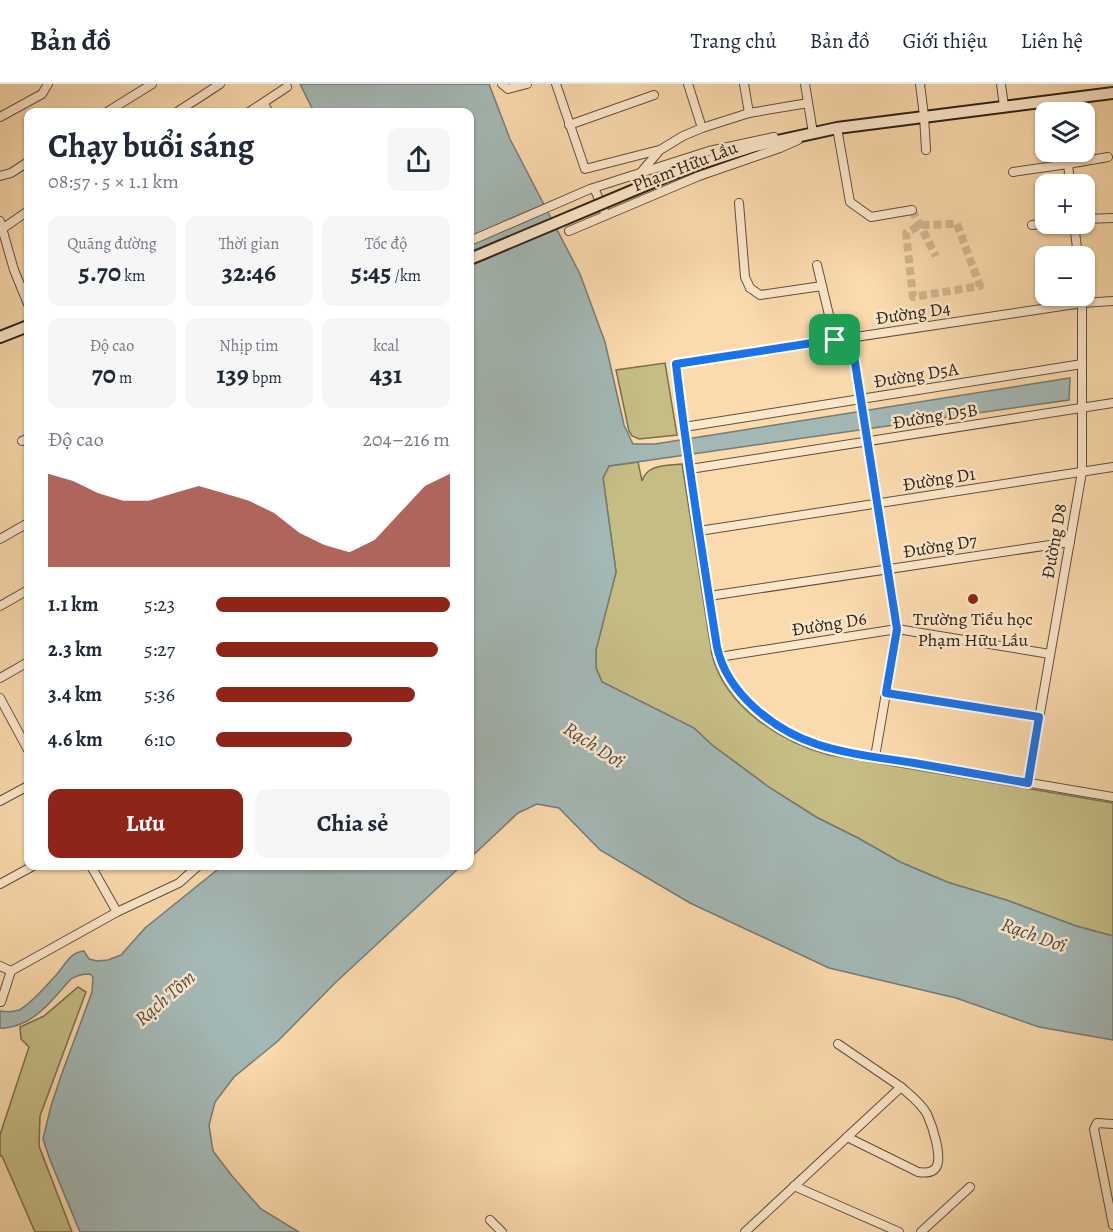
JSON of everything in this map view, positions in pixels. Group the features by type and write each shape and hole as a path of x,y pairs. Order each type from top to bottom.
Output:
{"main road":[{"name":"Phạm Hữu Lầu","path":"474,257 654,181 755,146 837,128 1062,99 1109,90"},
{"path":"0,337 24,328"}],"street":[{"path":"0,117 42,93 48,84"},
{"path":"113,108 152,84"},
{"path":"183,108 220,84"},
{"path":"502,84 507,89 527,84"},
{"path":"556,84 585,169 660,150 702,128 749,114 808,103"},
{"path":"688,84 702,128"},
{"path":"744,84 749,114"},
{"path":"805,84 813,132"},
{"path":"920,84 926,150"},
{"path":"1000,84 1004,106"},
{"path":"255,108 286,87"},
{"path":"569,125 654,95"},
{"path":"263,103 266,108"},
{"path":"837,128 850,202 871,217 912,210"},
{"name":"Phạm Hữu Lầu","path":"474,239 592,189 709,151 787,134 813,132"},
{"name":"Phạm Hữu Lầu","path":"569,231 699,176 780,148 813,132"},
{"path":"641,173 660,150"},
{"path":"1013,172 1108,157"},
{"path":"0,176 24,164"},
{"path":"1068,164 1069,174"},
{"path":"592,189 606,215"},
{"path":"739,202 746,277 750,288 760,295 822,286"},
{"path":"24,213 1,225 3,244 24,294"},
{"path":"1095,219 1113,218"},
{"path":"817,265 835,340"},
{"name":"Đường D4","path":"1095,300 1113,301"},
{"name":"Đường D4","path":"684,432 676,364 1039,306"},
{"name":"Đường D8","path":"1028,783 1082,472 1082,306"},
{"path":"851,337 897,629 875,757"},
{"name":"Đường D5A","path":"684,432 862,399 1082,364"},
{"name":"Đường D5B","path":"689,465 1113,403"},
{"path":"684,432 719,657 729,678 756,709 797,736 844,752 1113,797"},
{"name":"Đường D1","path":"699,531 1113,467"},
{"path":"0,539 24,525"},
{"name":"Đường D7","path":"709,596 1070,542"},
{"path":"0,606 24,592"},
{"name":"Đường D6","path":"719,657 897,629 1050,654"},
{"path":"0,678 24,664"},
{"path":"886,693 1039,717"},
{"path":"0,698 24,743"},
{"path":"0,801 24,788"},
{"path":"0,884 26,870"},
{"path":"93,870 117,912"},
{"path":"1,1002 11,971 117,912 179,884 194,870"},
{"path":"0,966 11,971"},
{"path":"838,1044 901,1087 920,1104 934,1132 939,1163 935,1170 929,1173 918,1172 847,1137"},
{"path":"745,1232 901,1087"},
{"path":"1113,1124 1097,1123 1094,1129 1113,1225"},
{"path":"794,1186 899,1232"},
{"path":"921,1232 970,1187"},
{"path":"490,1220 502,1232"}],"shaded area":[{"path":"665,363 677,435 639,439 632,436 629,431 616,370"},
{"path":"638,462 642,481 648,471 682,464 712,655 729,691 742,706 774,731 810,749 829,755 1113,803 1113,936 1076,926 1009,901 947,882 900,862 816,817 770,788 712,745 694,728 602,682 596,668 596,650 616,572 603,478 609,466"},
{"path":"78,987 86,992 40,1116 39,1146 72,1232 35,1232 2,1156 0,1156 0,1135 29,1047 21,1039 20,1027 44,1016"}],"water":[{"name":"Rạch Dơi","path":"300,84 489,84 510,139 580,274 605,342 624,425 633,444 655,444 1070,378 1069,400 609,466 603,478 616,572 596,650 596,668 602,682 694,728 712,745 770,788 816,817 900,862 947,882 1009,901 1076,926 1113,936 1113,1040 1039,1027 956,998 829,968 690,903 600,850 559,808 537,804 518,813 474,854 474,108 312,108"},
{"name":"Rạch Tôm","path":"217,870 457,870 335,983 278,1041 234,1077 215,1102 209,1125 213,1151 261,1209 299,1232 80,1232 43,1139 61,1076 92,992 93,977 85,974 71,979 41,1011 18,1025 0,1028 0,1011 14,1011 24,1007 75,954 84,951 89,959 108,960 121,955 145,928"}],"tunnel":[{"path":"912,210 936,256"},
{"path":"957,224 980,286 913,297 906,233 920,225 957,224"}],"place":[{"name":"Trường Tiểu học Phạm Hữu Lầu","path":"973,599"}],"route":[{"path":"851,337 897,629 886,693 1039,717 1028,783 844,752 807,741 775,723 748,702 724,671 717,647 676,364 835,340 851,337"}]}
